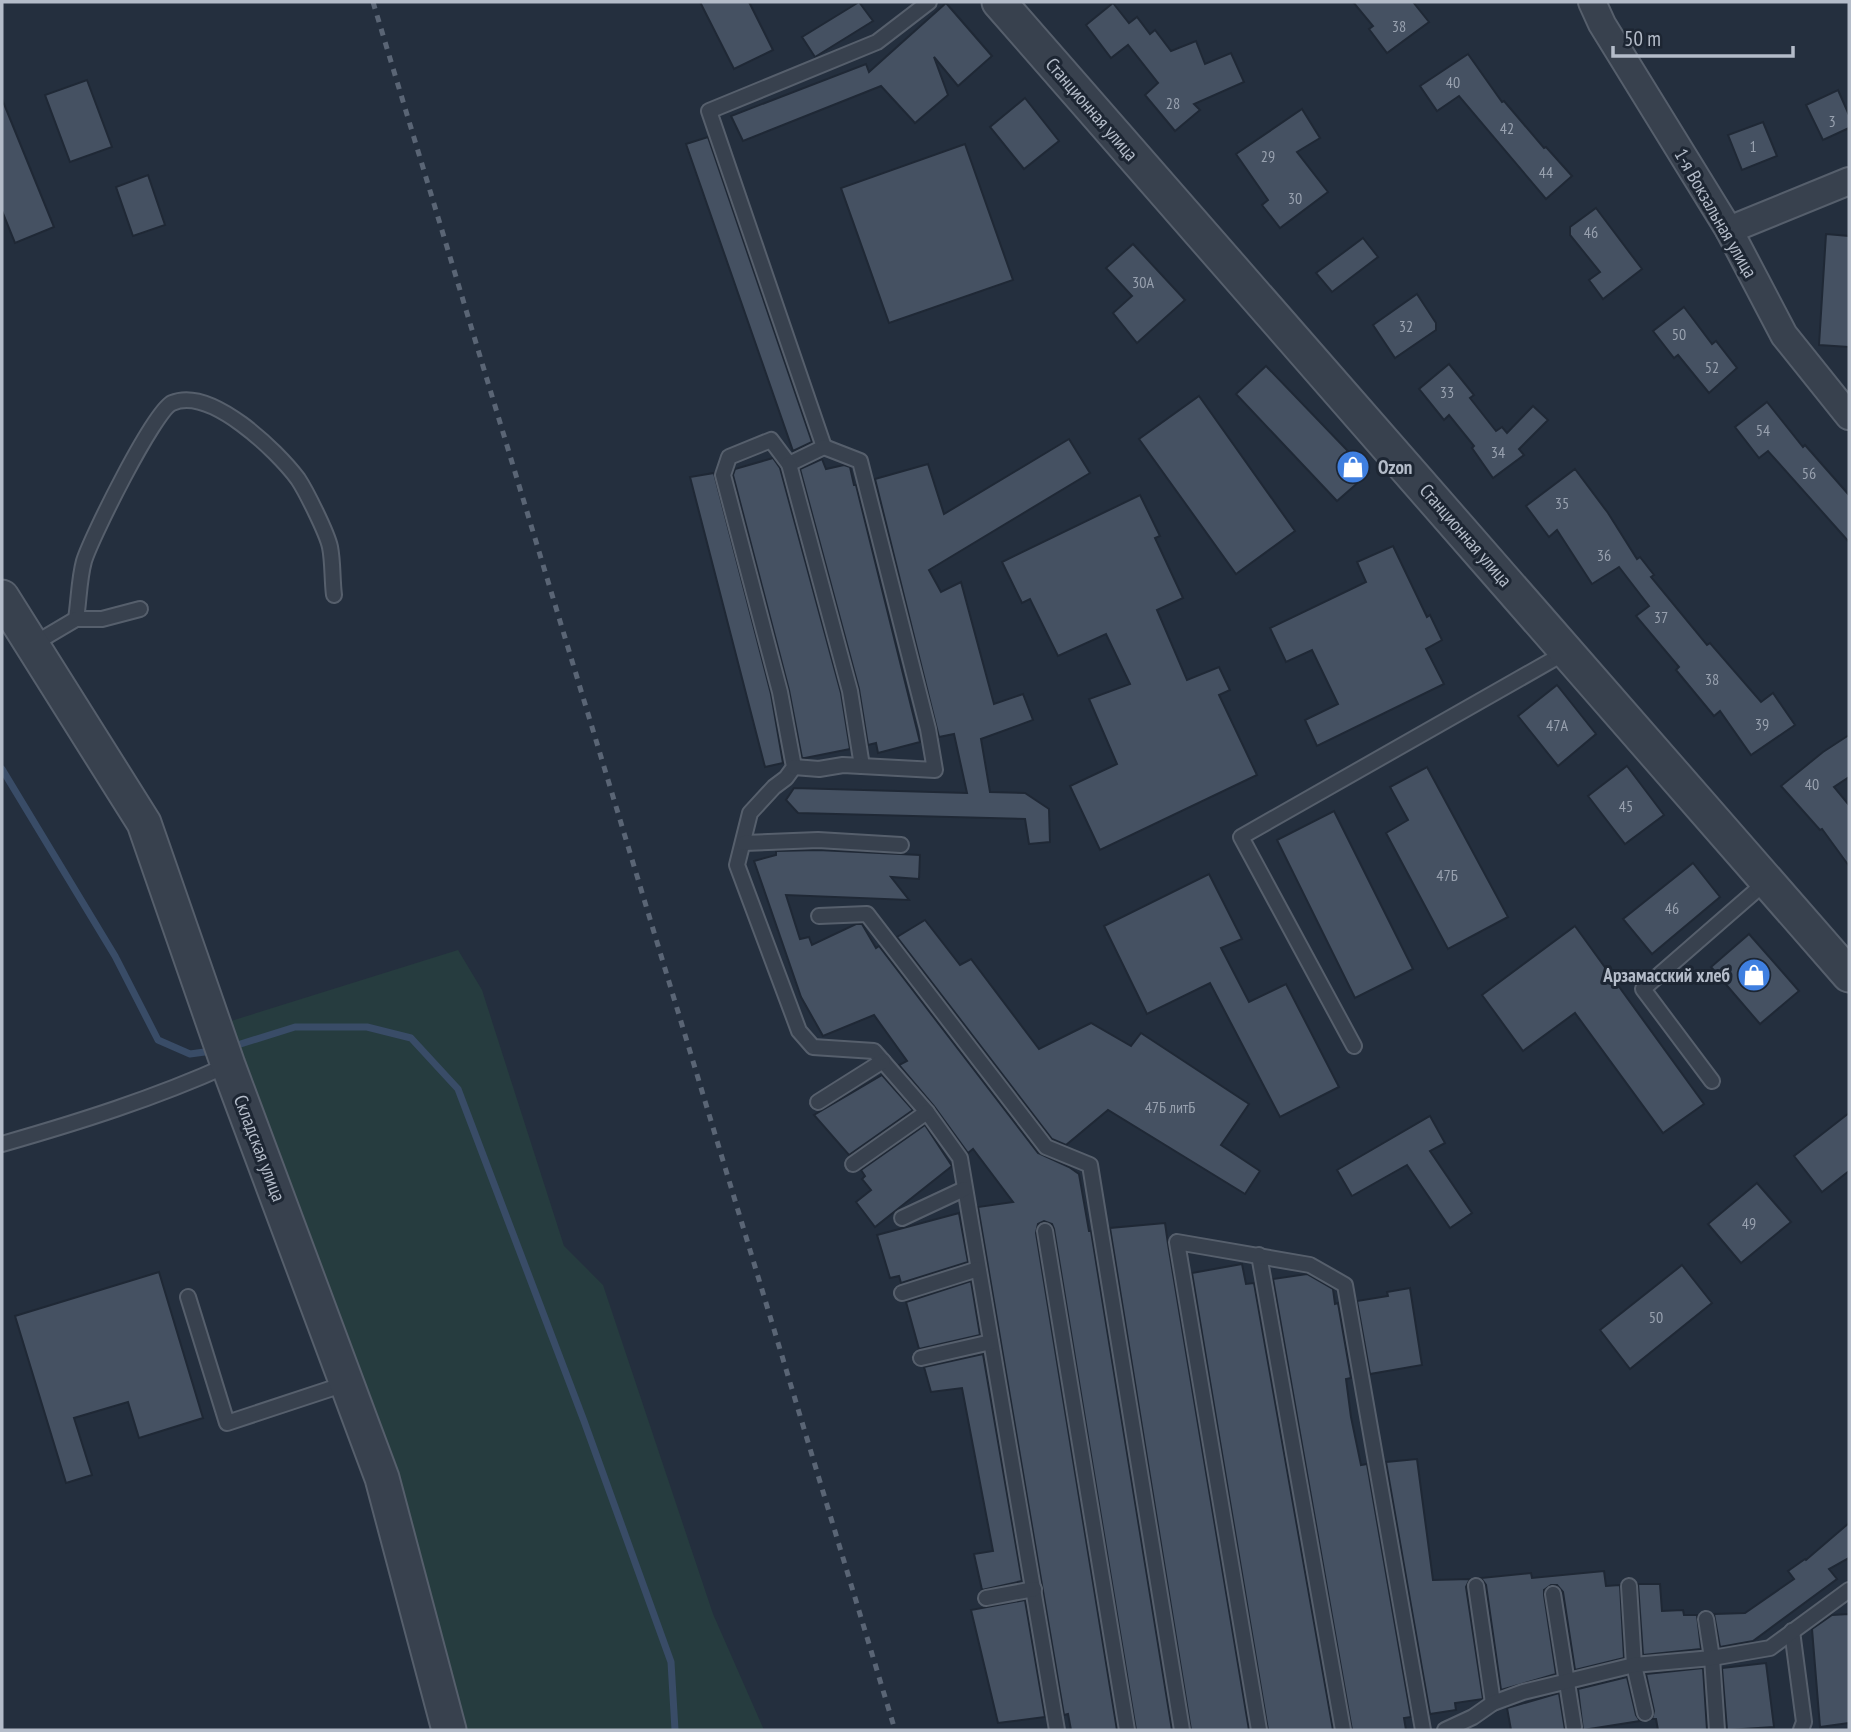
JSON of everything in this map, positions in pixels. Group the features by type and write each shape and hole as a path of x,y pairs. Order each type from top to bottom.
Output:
{"street":[{"name":"Станционная улица","path":"999,2 1849,975"},
{"name":"1-я Вокзальная улица","path":"1592,2 1602,24 1729,230 1784,335 1849,416"},
{"path":"1729,230 1849,181"},
{"name":"Складская улица","path":"2,597 144,822 228,1065 278,1193 345,1384 382,1478 449,1730"}],"lane":[{"path":"824,447 709,111 877,42 929,2"},
{"path":"76,619 85,560 139,449 159,414 172,403 192,402 222,410 256,434 298,480 330,546 334,594"},
{"path":"862,766 850,691 789,464 771,440 729,457 723,475 780,692 794,767 750,813 737,865 799,1031 813,1047 873,1051 927,1112 960,1158 1057,1730"},
{"path":"789,464 824,447 860,461 928,729 935,770 843,765 811,769 794,767"},
{"path":"32,645 76,619 102,619 140,608"},
{"path":"1354,1046 1241,837 1568,651"},
{"path":"744,843 818,840 901,845"},
{"path":"1712,1081 1643,989 1768,880"},
{"path":"819,916 867,914 1046,1147 1090,1165 1182,1730"},
{"path":"818,1102 883,1061"},
{"path":"2,1144 172,1090 228,1065"},
{"path":"853,1164 927,1112"},
{"path":"902,1218 964,1189"},
{"path":"1045,1231 1127,1730"},
{"path":"1259,1730 1177,1242 1310,1265 1345,1285 1423,1730"},
{"path":"1259,1255 1343,1730"},
{"path":"902,1293 978,1269"},
{"path":"188,1297 227,1423 345,1384"},
{"path":"921,1358 991,1342"},
{"path":"1476,1586 1493,1703"},
{"path":"1629,1586 1634,1665 1645,1713"},
{"path":"986,1598 1034,1589"},
{"path":"1446,1730 1473,1717 1493,1703 1522,1692 1634,1665 1712,1658 1770,1648 1849,1590"},
{"path":"1553,1594 1574,1727"},
{"path":"1706,1619 1712,1658 1717,1730"},
{"path":"1792,1631 1804,1722 1801,1730"}],"green space":[{"path":"458,950 482,990 564,1246 603,1285 713,1614 764,1730 449,1730 345,1384 231,1021"}],"building":[{"path":"700,2 749,2 773,50 734,69"},
{"path":"859,2 873,21 815,57 802,37"},
{"path":"1353,2 1413,2 1429,22 1387,53 1369,29 1373,26"},
{"path":"946,3 992,56 958,86 934,57 948,95 915,123 881,86 743,141 731,116 866,64 869,72"},
{"path":"1113,3 1129,23 1137,17 1150,34 1155,30 1171,51 1196,41 1205,64 1231,53 1244,82 1194,104 1200,110 1175,131 1145,95 1158,83 1128,45 1111,58 1086,25"},
{"path":"1468,54 1502,102 1504,101 1572,176 1546,199 1459,96 1437,111 1420,86"},
{"path":"87,80 112,147 70,162 45,95"},
{"path":"1838,90 1849,115 1849,128 1823,140 1806,105"},
{"path":"1025,98 1059,141 1024,169 990,127"},
{"path":"2,99 54,227 15,243 2,211"},
{"path":"1302,109 1320,138 1297,152 1328,192 1280,228 1262,205 1268,200 1236,154"},
{"path":"1763,122 1777,156 1742,170 1728,135"},
{"path":"708,137 812,442 793,451 686,144"},
{"path":"965,144 1013,280 889,323 841,188"},
{"path":"148,175 165,225 133,236 116,187"},
{"path":"1596,208 1642,269 1603,299 1589,280 1600,272 1570,235 1570,227"},
{"path":"1826,234 1849,236 1849,347 1819,345"},
{"path":"1363,238 1378,257 1332,292 1316,273"},
{"path":"1133,244 1185,300 1137,343 1113,313 1132,296 1106,268"},
{"path":"1417,294 1436,323 1436,330 1395,358 1373,325"},
{"path":"1684,307 1712,344 1716,341 1737,368 1709,393 1678,355 1674,358 1653,331"},
{"path":"1449,364 1474,395 1470,398 1496,431 1502,427 1507,433 1533,406 1548,420 1519,449 1524,455 1493,478 1472,448 1474,446 1449,415 1444,420 1419,389"},
{"path":"1266,366 1369,473 1337,501 1236,394"},
{"path":"1199,396 1295,531 1236,574 1139,439"},
{"path":"1767,402 1803,447 1805,445 1849,495 1849,542 1768,451 1759,458 1735,427"},
{"path":"1069,439 1090,473 929,570 941,592 961,582 994,704 1023,694 1033,720 981,739 990,792 1025,793 1049,809 1050,842 1029,844 1025,819 798,813 786,800 794,788 967,793 954,734 939,737 875,479 928,464 944,514"},
{"path":"773,458 780,468 841,693 850,749 805,758 802,758 789,690 733,475 735,469"},
{"path":"822,459 826,469 844,465 850,467 920,742 878,753 876,743 868,745 859,689 800,469"},
{"path":"1575,469 1608,513 1637,559 1640,557 1654,575 1651,577 1707,645 1710,643 1761,702 1773,693 1795,725 1751,755 1720,711 1714,716 1676,670 1679,667 1636,616 1649,606 1619,567 1592,584 1557,530 1549,537 1526,506"},
{"path":"714,473 771,694 783,763 765,767 690,477"},
{"path":"1140,495 1160,536 1155,538 1183,598 1157,610 1187,680 1219,667 1230,690 1219,695 1257,775 1100,850 1070,786 1117,764 1089,699 1130,684 1106,634 1058,656 1030,599 1022,603 1002,562"},
{"path":"1393,546 1427,617 1430,615 1442,640 1426,649 1444,684 1317,746 1305,720 1338,704 1312,650 1286,662 1270,628 1366,582 1357,562"},
{"path":"1557,685 1596,734 1558,766 1518,716"},
{"path":"1849,735 1849,777 1834,787 1849,805 1849,866 1822,829 1820,830 1781,786"},
{"path":"1627,766 1664,815 1625,844 1588,796"},
{"path":"1427,767 1508,917 1448,949 1386,833 1408,820 1390,787"},
{"path":"1334,811 1413,969 1355,998 1277,840"},
{"path":"818,850 920,855 919,879 891,877 909,900 786,895 800,939 809,937 812,945 856,924 862,924 876,948 879,946 1038,1153 1079,1174 1091,1231 1172,1730 1136,1730 1054,1229 1052,1224 1044,1221 1038,1224 1036,1233 1117,1730 1071,1730 1068,1714 1064,1715 978,1207 1013,1202 973,1149 968,1153 934,1106 899,1065 907,1061 874,1015 823,1036 801,997 754,861 776,855 776,851"},
{"path":"1693,863 1720,897 1652,954 1623,919"},
{"path":"1209,874 1242,939 1221,948 1249,1002 1286,984 1339,1087 1280,1117 1210,983 1147,1014 1104,926"},
{"path":"925,920 960,965 971,959 1039,1049 1091,1023 1131,1046 1141,1033 1249,1104 1221,1145 1260,1171 1245,1194 1108,1110 1066,1145 1052,1139 897,937"},
{"path":"1575,926 1704,1104 1663,1133 1575,1013 1523,1051 1482,995"},
{"path":"1749,934 1799,991 1760,1024 1711,967"},
{"path":"882,1075 913,1110 849,1155 814,1115"},
{"path":"1849,1113 1849,1171 1822,1192 1794,1156"},
{"path":"1430,1116 1445,1143 1430,1151 1472,1213 1450,1228 1407,1165 1352,1196 1337,1170"},
{"path":"925,1125 952,1166 875,1227 856,1202 871,1190 862,1179 865,1176 861,1170"},
{"path":"1757,1183 1791,1222 1741,1263 1708,1224"},
{"path":"959,1213 968,1262 901,1283 899,1276 890,1278 877,1235"},
{"path":"1165,1223 1249,1730 1191,1730 1110,1228"},
{"path":"1242,1264 1246,1284 1254,1283 1333,1730 1268,1730 1192,1273"},
{"path":"1682,1265 1712,1303 1630,1369 1600,1330"},
{"path":"159,1272 203,1418 139,1438 128,1402 74,1418 92,1475 66,1483 15,1316"},
{"path":"1307,1274 1333,1289 1335,1304 1338,1303 1351,1378 1346,1379 1351,1417 1361,1465 1367,1464 1411,1717 1404,1718 1406,1730 1352,1730 1273,1279"},
{"path":"971,1281 980,1335 919,1349 906,1302"},
{"path":"1410,1288 1422,1365 1370,1374 1357,1301 1388,1296 1387,1292"},
{"path":"983,1354 1022,1581 982,1590 974,1554 993,1551 962,1388 931,1392 924,1367"},
{"path":"1417,1459 1433,1580 1470,1579 1466,1587 1483,1699 1455,1703 1456,1710 1430,1714 1386,1462"},
{"path":"1849,1523 1849,1558 1829,1569 1837,1579 1753,1641 1720,1647 1714,1614 1745,1613 1794,1579 1788,1571 1806,1560"},
{"path":"1604,1571 1606,1586 1620,1585 1624,1658 1575,1670 1563,1592 1557,1585 1551,1585 1544,1590 1544,1595 1556,1674 1501,1690 1486,1585 1481,1578 1531,1573 1532,1578"},
{"path":"1638,1584 1660,1584 1662,1611 1683,1610 1684,1615 1697,1615 1701,1649 1643,1655"},
{"path":"1025,1600 1045,1717 998,1723 971,1610"},
{"path":"1849,1614 1849,1723 1820,1727 1812,1629 1832,1615"},
{"path":"1766,1663 1774,1727 1727,1730 1722,1668"},
{"path":"1703,1668 1707,1730 1658,1730 1656,1719 1652,1719 1654,1711 1646,1674"},
{"path":"1627,1677 1636,1715 1640,1721 1583,1730 1578,1689"},
{"path":"1559,1693 1565,1730 1511,1730 1507,1708"}],"waterway":[{"path":"2,769 115,956 158,1040 190,1054 212,1051"},
{"path":"231,1047 295,1027 367,1027 411,1038 458,1089 584,1421 671,1662 675,1730"}],"railway":[{"path":"373,2 895,1730"}],"place":[{"name":"Ozon","path":"1353,467"},
{"name":"Арзамасский хлеб","path":"1754,975"}]}
